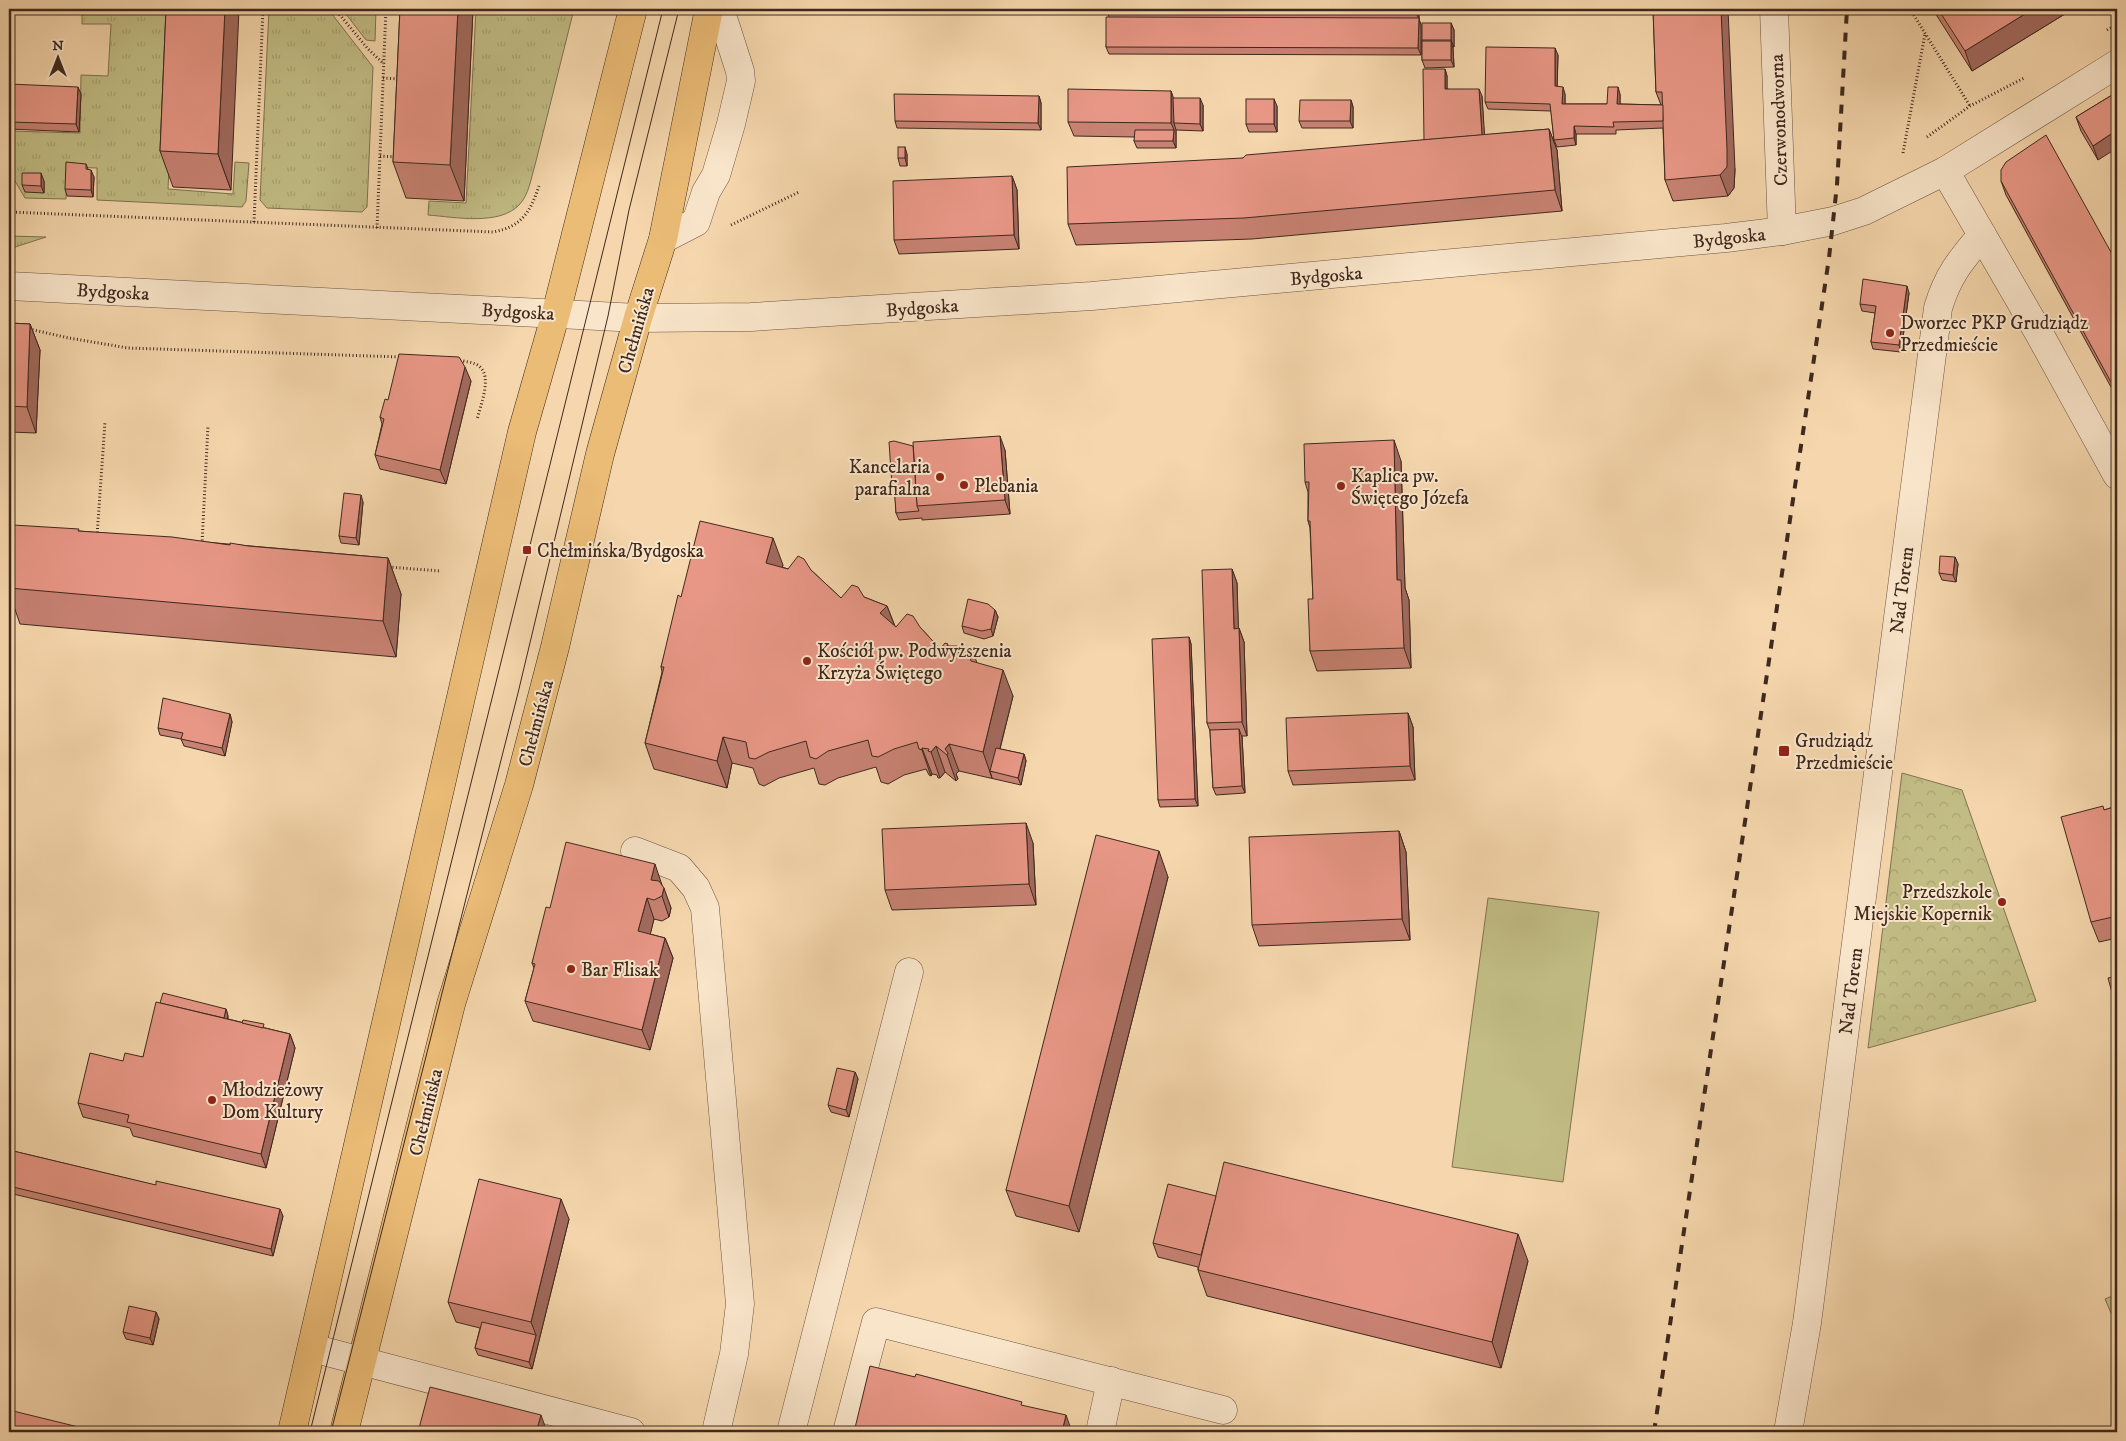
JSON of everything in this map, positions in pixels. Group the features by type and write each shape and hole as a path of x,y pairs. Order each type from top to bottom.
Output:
{"main road":[{"path":"292,1432 516,460 556,313 633,9"},
{"name":"Chełmińska","path":"344,1432 451,1004 519,785 555,647 600,454 638,318 664,239 709,9"}],"street":[{"path":"664,239 696,222 706,192 716,175 731,124 741,81 740,72 720,9"},
{"name":"Czerwonodworna","path":"1774,9 1782,231"},
{"name":"Bydgoska","path":"9,286 638,318 751,317 1092,296 1600,250 1782,231 1832,221 1864,211 1945,171 2117,64"},
{"path":"1945,171 2040,335 2117,475"},
{"name":"Nad Torem","path":"1788,1432 1808,1313 1938,308 1945,286 1958,264 1982,236"},
{"path":"635,851 679,868 696,888 705,908 740,1304 734,1354 716,1432"},
{"path":"791,1432 909,972"},
{"path":"847,1432 876,1322 1223,1410"},
{"path":"312,1348 631,1432"},
{"path":"1100,1432 1111,1382"}],"path":[{"path":"254,222 263,9"},
{"path":"335,9 368,49 384,64"},
{"path":"377,228 386,9"},
{"path":"1910,9 1970,106"},
{"path":"1903,153 1925,34"},
{"path":"383,78 402,79"},
{"path":"1927,137 1970,106 2003,90"},
{"path":"380,156 398,157"},
{"path":"9,212 493,232 506,230 522,219 532,206 539,186"},
{"path":"728,226 799,192"},
{"path":"26,328 69,338 128,348 410,358"},
{"path":"458,360 478,365 483,371 485,384 477,420"},
{"path":"96,544 105,422"},
{"path":"202,552 208,426"},
{"path":"385,567 440,571"}],"green space":[{"path":"82,9 177,9 168,189 233,194 235,162 249,163 246,201 242,207 97,200 97,168 67,167 66,199 25,198 9,171 9,131 80,133 81,75 108,76 111,24 82,24"},
{"path":"269,9 328,9 373,67 367,207 362,212 267,208 260,200"},
{"path":"342,9 376,9 375,41 366,40"},
{"path":"476,9 574,9 531,181 522,201 510,212 488,218 476,219 428,215 429,201 466,203"},
{"path":"9,236 46,237 9,249"},
{"path":"1902,773 1962,790 2036,1001 1868,1048"},
{"path":"1488,898 1599,912 1563,1182 1452,1167"},
{"path":"2117,1294 2117,1327 2105,1299"}],"building":[{"path":"166,9 225,9 218,154 160,151"},
{"path":"400,9 458,9 450,165 393,162"},
{"path":"1108,9 1416,9 1416,13 1108,13"},
{"path":"1653,9 1721,9 1727,167 1720,175 1665,180 1662,92 1656,92"},
{"path":"1938,9 2033,9 1965,51"},
{"path":"1106,17 1419,18 1418,48 1106,47"},
{"path":"1422,23 1451,23 1451,40 1422,40"},
{"path":"1422,41 1451,41 1451,60 1422,60"},
{"path":"1486,47 1555,48 1555,86 1563,87 1562,104 1607,104 1608,87 1618,87 1617,104 1663,105 1663,121 1613,122 1614,127 1574,126 1574,138 1554,140 1550,104 1485,102"},
{"path":"1423,69 1445,69 1445,89 1479,89 1482,135 1424,140"},
{"path":"9,84 78,87 76,124 9,122"},
{"path":"1068,89 1171,91 1171,123 1068,122"},
{"path":"2117,92 2117,130 2093,146 2076,117"},
{"path":"894,94 1039,96 1038,123 895,121"},
{"path":"1173,98 1200,98 1200,124 1174,123"},
{"path":"1246,99 1274,99 1274,124 1246,124"},
{"path":"1300,100 1351,100 1350,121 1299,121"},
{"path":"1549,129 1555,190 1244,218 1068,224 1067,167 1243,158 1246,155"},
{"path":"1135,130 1174,130 1173,141 1134,141"},
{"path":"2046,135 2117,263 2117,393 2001,181 2001,170 2006,162"},
{"path":"898,147 905,147 905,158 898,158"},
{"path":"66,162 86,164 86,169 91,170 91,190 65,189"},
{"path":"22,173 41,173 41,186 22,185"},
{"path":"1012,176 1014,235 894,240 893,181"},
{"path":"1863,279 1907,286 1899,345 1871,342 1876,306 1860,304"},
{"path":"9,323 30,324 27,407 9,406"},
{"path":"399,354 459,357 465,367 440,470 375,455 384,419 380,417 385,399 388,400"},
{"name":"Plebania","path":"1000,436 1005,500 917,506 913,442"},
{"path":"1394,440 1397,580 1401,580 1404,648 1310,651 1308,599 1313,599 1310,521 1308,521 1309,482 1305,482 1304,444"},
{"path":"894,441 913,446 917,506 919,511 896,513 889,442"},
{"path":"344,493 361,495 356,538 339,536"},
{"name":"Kościół pw. Podwyższenia Krzyża Świętego","path":"700,521 773,538 766,563 788,569 798,556 804,559 811,570 841,598 852,585 858,587 864,597 887,606 880,613 896,627 907,614 913,616 920,627 940,649 945,643 948,644 947,646 957,646 959,654 971,650 973,652 968,653 971,661 1003,670 983,752 949,744 945,749 948,753 947,755 936,746 931,752 928,751 929,749 919,749 917,742 894,749 878,757 872,756 868,740 828,751 816,759 810,757 806,741 769,752 755,759 749,758 746,742 723,737 717,761 645,743 664,667 661,667 678,595 681,597"},
{"path":"13,525 172,537 230,545 230,543 388,558 383,621 9,588"},
{"path":"1940,556 1955,557 1953,575 1939,573"},
{"path":"1232,569 1234,629 1239,628 1242,722 1207,723 1202,570"},
{"path":"968,599 988,604 995,610 991,629 982,631 962,626"},
{"path":"1189,637 1195,799 1158,800 1152,639"},
{"path":"163,698 230,714 222,748 181,739 183,733 158,728"},
{"path":"1408,713 1410,766 1288,771 1286,718"},
{"path":"1239,729 1242,786 1213,788 1210,730"},
{"path":"996,748 1024,754 1018,778 990,771"},
{"path":"2103,806 2104,810 2117,806 2117,916 2091,922 2061,817"},
{"path":"1026,823 1029,884 885,890 882,829"},
{"path":"1399,831 1402,919 1252,925 1249,837"},
{"path":"1096,835 1159,851 1069,1206 1006,1190"},
{"path":"566,842 655,864 651,880 659,881 664,888 662,896 654,900 647,898 638,931 665,938 642,1030 525,1001 535,964 532,963 546,907 550,908"},
{"path":"2117,976 2117,1011 2108,978"},
{"path":"163,993 226,1009 224,1018 160,1003"},
{"name":"Młodzieżowy Dom Kultury","path":"156,1002 290,1034 261,1154 127,1122 129,1115 78,1103 90,1053 123,1061 125,1053 143,1057"},
{"path":"243,1020 264,1024 263,1028 242,1023"},
{"path":"837,1068 855,1072 846,1110 828,1105"},
{"path":"9,1150 156,1185 156,1181 280,1209 271,1249 9,1186"},
{"path":"1224,1162 1518,1234 1492,1342 1198,1270"},
{"path":"479,1179 561,1199 531,1322 448,1302"},
{"path":"1168,1184 1216,1196 1201,1255 1153,1243"},
{"path":"129,1306 156,1312 150,1338 123,1332"},
{"path":"482,1322 536,1335 529,1362 475,1348"},
{"path":"870,1366 915,1377 916,1374 1022,1402 1021,1405 1066,1415 1062,1432 854,1432"},
{"path":"430,1387 541,1415 536,1432 418,1432"},
{"path":"9,1410 99,1432 9,1432"},
{"path":"1122,1428 1138,1432 1121,1432"}],"tram line":[{"path":"310,1432 663,9"},
{"path":"331,1432 518,693 608,316 629,210 679,9"}],"railway":[{"path":"1654,1432 1829,258 1837,185 1847,9"}],"place":[{"name":"Dworzec PKP Grudziądz Przedmieście","path":"1890,333"},
{"name":"Kancelaria parafialna","path":"940,477"},
{"name":"Plebania","path":"964,485"},
{"name":"Kaplica pw. Świętego Józefa","path":"1341,486"},
{"name":"Chełmińska/Bydgoska","path":"527,550"},
{"name":"Kościół pw. Podwyższenia Krzyża Świętego","path":"807,661"},
{"name":"Grudziądz Przedmieście","path":"1784,751"},
{"name":"Przedszkole Miejskie Kopernik","path":"2002,902"},
{"name":"Bar Flisak","path":"571,969"},
{"name":"Młodzieżowy Dom Kultury","path":"212,1100"}]}
